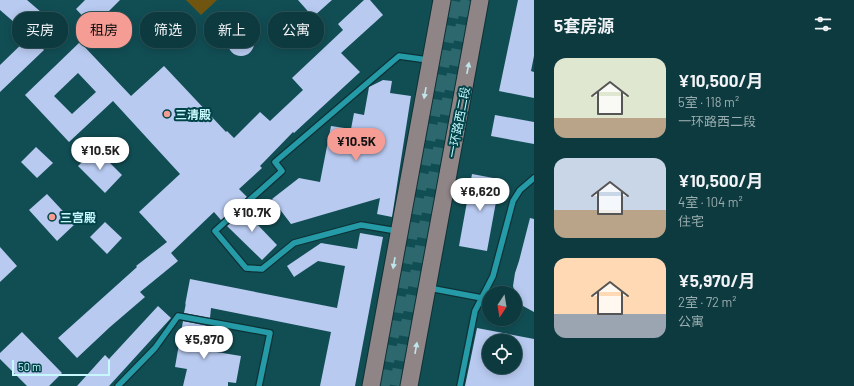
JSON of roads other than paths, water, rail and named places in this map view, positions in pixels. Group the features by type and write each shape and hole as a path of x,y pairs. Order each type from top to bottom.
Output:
{"main road":[{"path":"372,386 442,0"},
{"name":"一环路西二段","path":"408,386 480,0"}],"lane":[{"path":"399,231 361,225 294,243 262,269 246,268 215,231 282,171 275,162 399,56 431,60"},
{"path":"488,286 493,276 513,201 520,190 534,178"},
{"path":"427,288 482,298 475,311 460,386"},
{"path":"118,386 156,348 178,316 270,333 259,386"}],"tunnel":[{"path":"381,386 453,0"},
{"path":"398,386 469,0"}],"place":[{"name":"三清殿","path":"167,114"},
{"name":"三宫殿","path":"52,217"}]}
